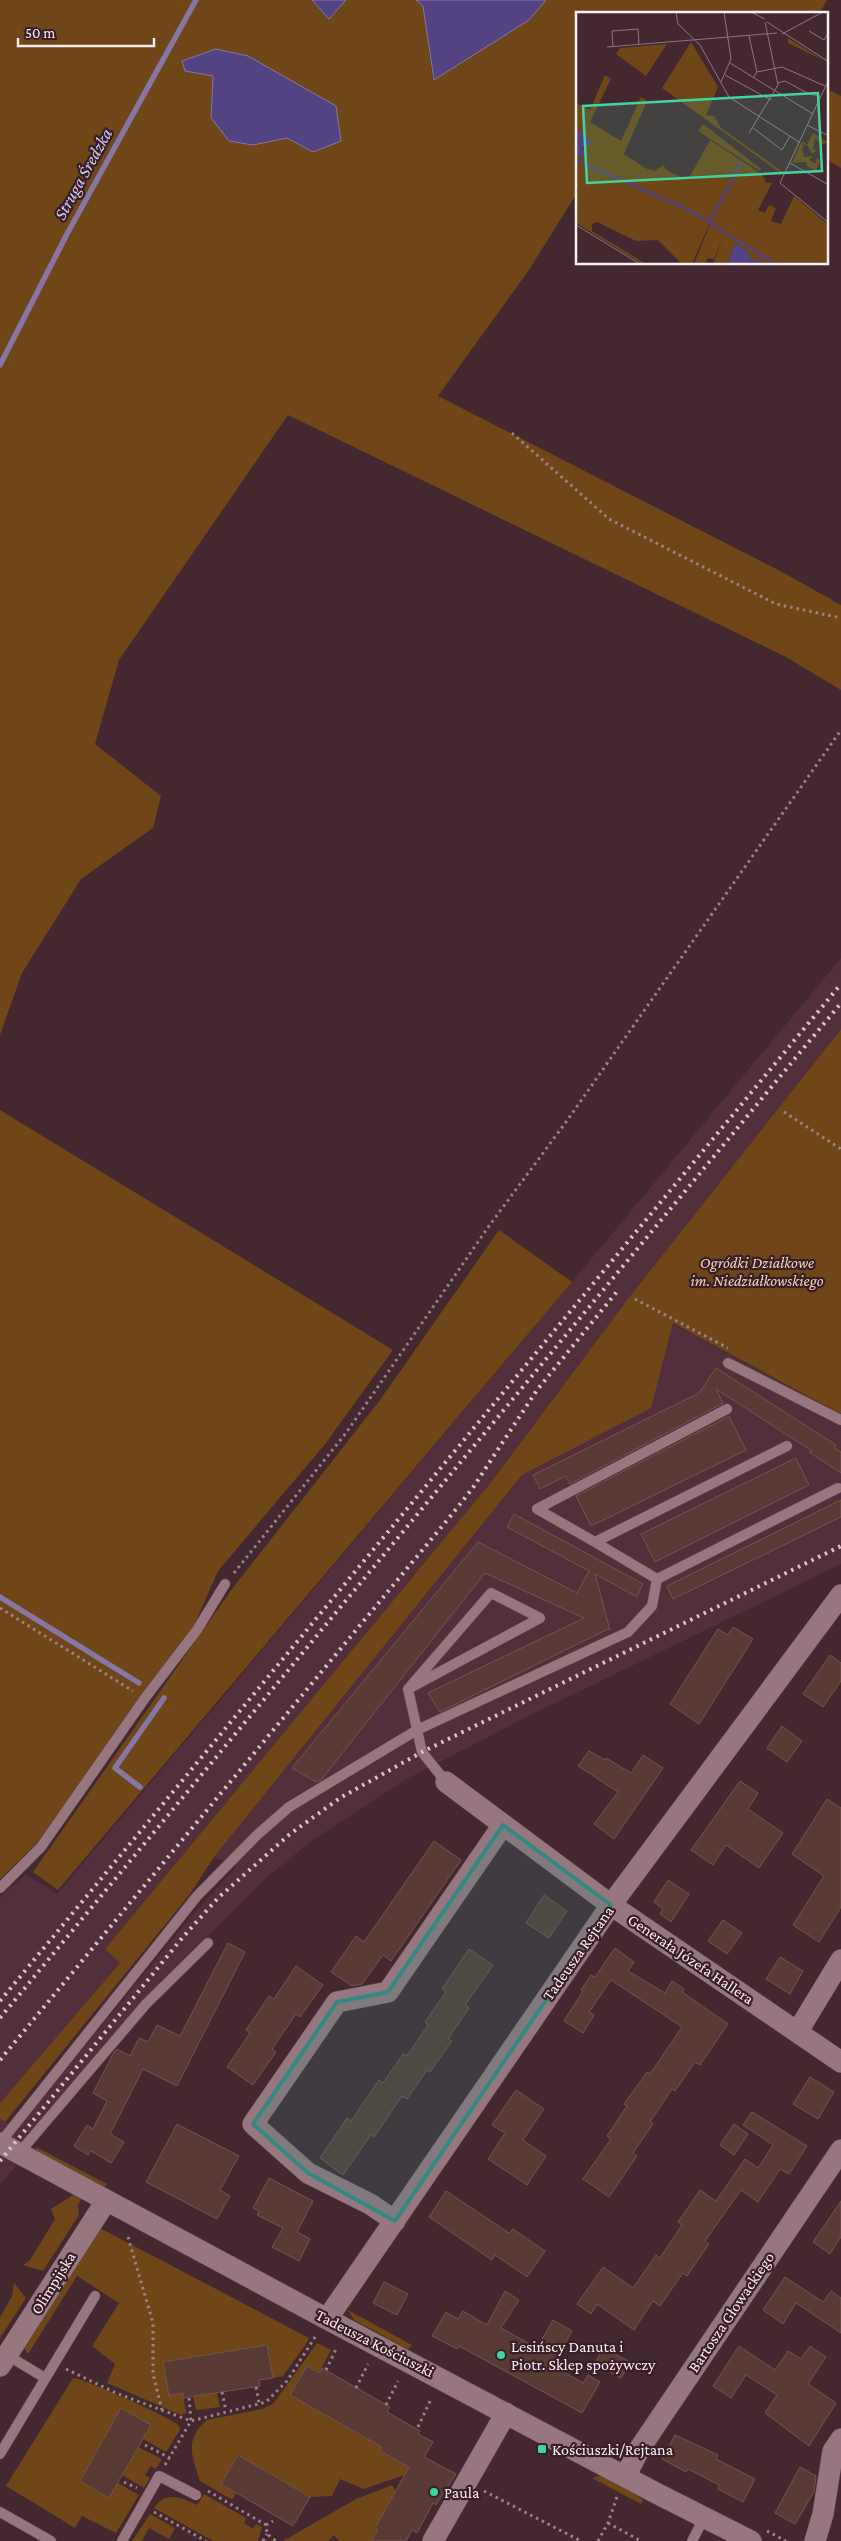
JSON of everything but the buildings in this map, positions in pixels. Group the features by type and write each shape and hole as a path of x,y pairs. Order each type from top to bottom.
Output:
{"street":[{"name":"Tadeusza Rejtana","path":"327,2319 611,1905 841,1595"},
{"name":"Generała Józefa Hallera","path":"446,1782 611,1905 841,2062"},
{"path":"395,2221 370,2204 308,2173 253,2124 337,2002 388,1992 503,1826"},
{"path":"798,2031 841,1960"},
{"name":"Tadeusza Kościuszki","path":"0,2143 625,2477 751,2541"},
{"name":"Bartosza Głowackiego","path":"625,2477 640,2448 841,2150"},
{"name":"Olimpijska","path":"3,2360 106,2201"},
{"path":"433,2541 506,2413"},
{"path":"815,2541 823,2514 833,2451 841,2439"}],"lane":[{"path":"728,1363 841,1420"},
{"path":"657,1579 537,1509 727,1409"},
{"path":"595,1542 787,1446"},
{"path":"657,1579 838,1488"},
{"path":"0,2143 198,1896 257,1835 290,1808 417,1730 628,1632 652,1606 657,1579"},
{"path":"0,1888 41,1847 145,1698 197,1630 225,1584"},
{"path":"491,1593 540,1618 514,1632 408,1689 491,1593"},
{"path":"408,1689 422,1752 446,1782"},
{"path":"19,2153 146,2004 208,1943"},
{"path":"0,2454 95,2296"},
{"path":"3,2360 45,2378"},
{"path":"122,2541 159,2476 196,2495"},
{"path":"0,2512 51,2541"},
{"path":"692,2541 704,2518"}],"path":[{"path":"512,433 609,519 776,604 841,618"},
{"path":"225,1584 346,1433 489,1226 566,1122 841,730"},
{"path":"784,1112 841,1149"},
{"path":"0,1608 145,1698"},
{"path":"128,2238 153,2323 153,2374 162,2410"},
{"path":"54,2363 116,2393 191,2421 266,2402 287,2381 327,2319"},
{"path":"326,2370 337,2347"},
{"path":"356,2388 368,2364"},
{"path":"386,2405 398,2381"},
{"path":"256,2387 259,2403"},
{"path":"222,2392 226,2412"},
{"path":"159,2476 191,2421 189,2398"},
{"path":"418,2427 431,2399"},
{"path":"145,2446 170,2458"},
{"path":"598,2541 608,2523 625,2477"},
{"path":"466,2482 581,2541"},
{"path":"196,2495 201,2486 266,2526"},
{"path":"233,2506 237,2500"},
{"path":"143,2506 206,2541"},
{"path":"266,2526 273,2521"},
{"path":"608,2523 641,2541"},
{"path":"263,2541 267,2534 266,2526"},
{"path":"267,2534 276,2541"}],"highlighted area":[{"path":"503,1825 611,1905 395,2221 308,2173 253,2124 337,2002 388,1992"}],"shaded area":[{"path":"312,0 346,0 329,19"},
{"path":"416,0 546,0 529,20 434,80 423,6"},
{"path":"216,49 248,56 336,106 341,141 313,152 287,138 253,145 229,141 211,118 213,76 185,71 182,61"},
{"path":"841,958 841,1029 627,1300 492,1481 105,1949 121,1963 0,2103 0,1897 26,1874 57,1894 572,1282"},
{"path":"653,1313 841,1414 841,1564 533,1714 405,1780 313,1840 265,1879 212,1932 0,2185 0,2119 17,2129 194,1913 236,1867 214,1857"}],"green space":[{"path":"0,0 312,0 329,19 346,0 416,0 423,6 433,79 529,20 546,0 827,0 820,12 576,12 576,195 529,270 438,396 784,573 841,605 841,690 786,657 288,415 119,660 95,744 161,796 153,828 81,879 22,973 0,1035","holes":["213,76 313,152 287,138 253,145 211,118"]},
{"path":"828,90 841,96 841,168 828,161"},
{"name":"Ogródki Działkowe im. Niedziałkowskiego","path":"841,1029 841,1414 673,1323 651,1408 522,1475 214,1857 190,1894 5,2122 0,2119 0,2103 120,1963 105,1949 492,1481 627,1300"},
{"path":"0,1110 393,1350 326,1443 218,1571 193,1628 36,1844 0,1879"},
{"path":"499,1230 572,1282 58,1890 33,1872 232,1589 380,1400"},
{"path":"36,2147 107,2184 104,2188 36,2152"},
{"path":"75,2194 82,2197 78,2205 79,2215 43,2271 23,2265 30,2260 55,2219 51,2209"},
{"path":"100,2228 309,2338 306,2344 283,2376 273,2378 267,2345 164,2362 169,2395 183,2393 186,2413 181,2415 107,2383 115,2364 92,2346 119,2303 77,2276 28,2354 24,2348"},
{"path":"14,2283 26,2298 0,2338 0,2317 12,2296"},
{"path":"348,2310 412,2345 408,2349 354,2320"},
{"path":"317,2343 331,2350 319,2373 307,2366 290,2395 382,2447 380,2451 416,2471 364,2489 340,2479 332,2496 310,2497 238,2455 221,2484 236,2493 232,2500 200,2481 194,2464 192,2449 195,2434 200,2427 207,2420 262,2409 273,2404"},
{"path":"73,2378 143,2406 171,2420 180,2428 166,2452 143,2439 150,2425 121,2408 80,2481 109,2497 118,2483 139,2495 116,2533 82,2516 75,2528 6,2486"},
{"path":"216,2388 220,2407 196,2410 192,2392"},
{"path":"138,2447 162,2459 156,2469 151,2466 145,2475 150,2478 144,2488 122,2475"},
{"path":"602,2475 612,2478 643,2500 641,2504 592,2478"},
{"path":"392,2485 396,2491 375,2528 378,2530 371,2541 339,2541 334,2535 328,2541 283,2541 356,2499"},
{"path":"204,2494 246,2518 244,2523 253,2529 256,2524 262,2527 258,2541 213,2541 154,2508 158,2502 168,2497 180,2498 197,2505"},
{"path":"150,2514 175,2528 169,2539 149,2528 142,2541 132,2541"}],"waterway":[{"name":"Struga Średzka","path":"0,365 67,234 196,0"},
{"path":"0,1597 139,1683"},
{"path":"140,1787 115,1768 164,1698"}],"railway":[{"path":"0,2001 841,984"},
{"path":"0,2018 841,1003"},
{"path":"0,2060 453,1513 472,1489 537,1390 619,1289"},
{"path":"0,2161 183,1937 218,1898 290,1834 340,1798 422,1752 841,1546"}],"place":[{"name":"Lesińscy Danuta i Piotr. Sklep spożywczy","path":"501,2355"},
{"name":"Kościuszki/Rejtana","path":"542,2449"},
{"name":"Paula","path":"434,2492"}]}
